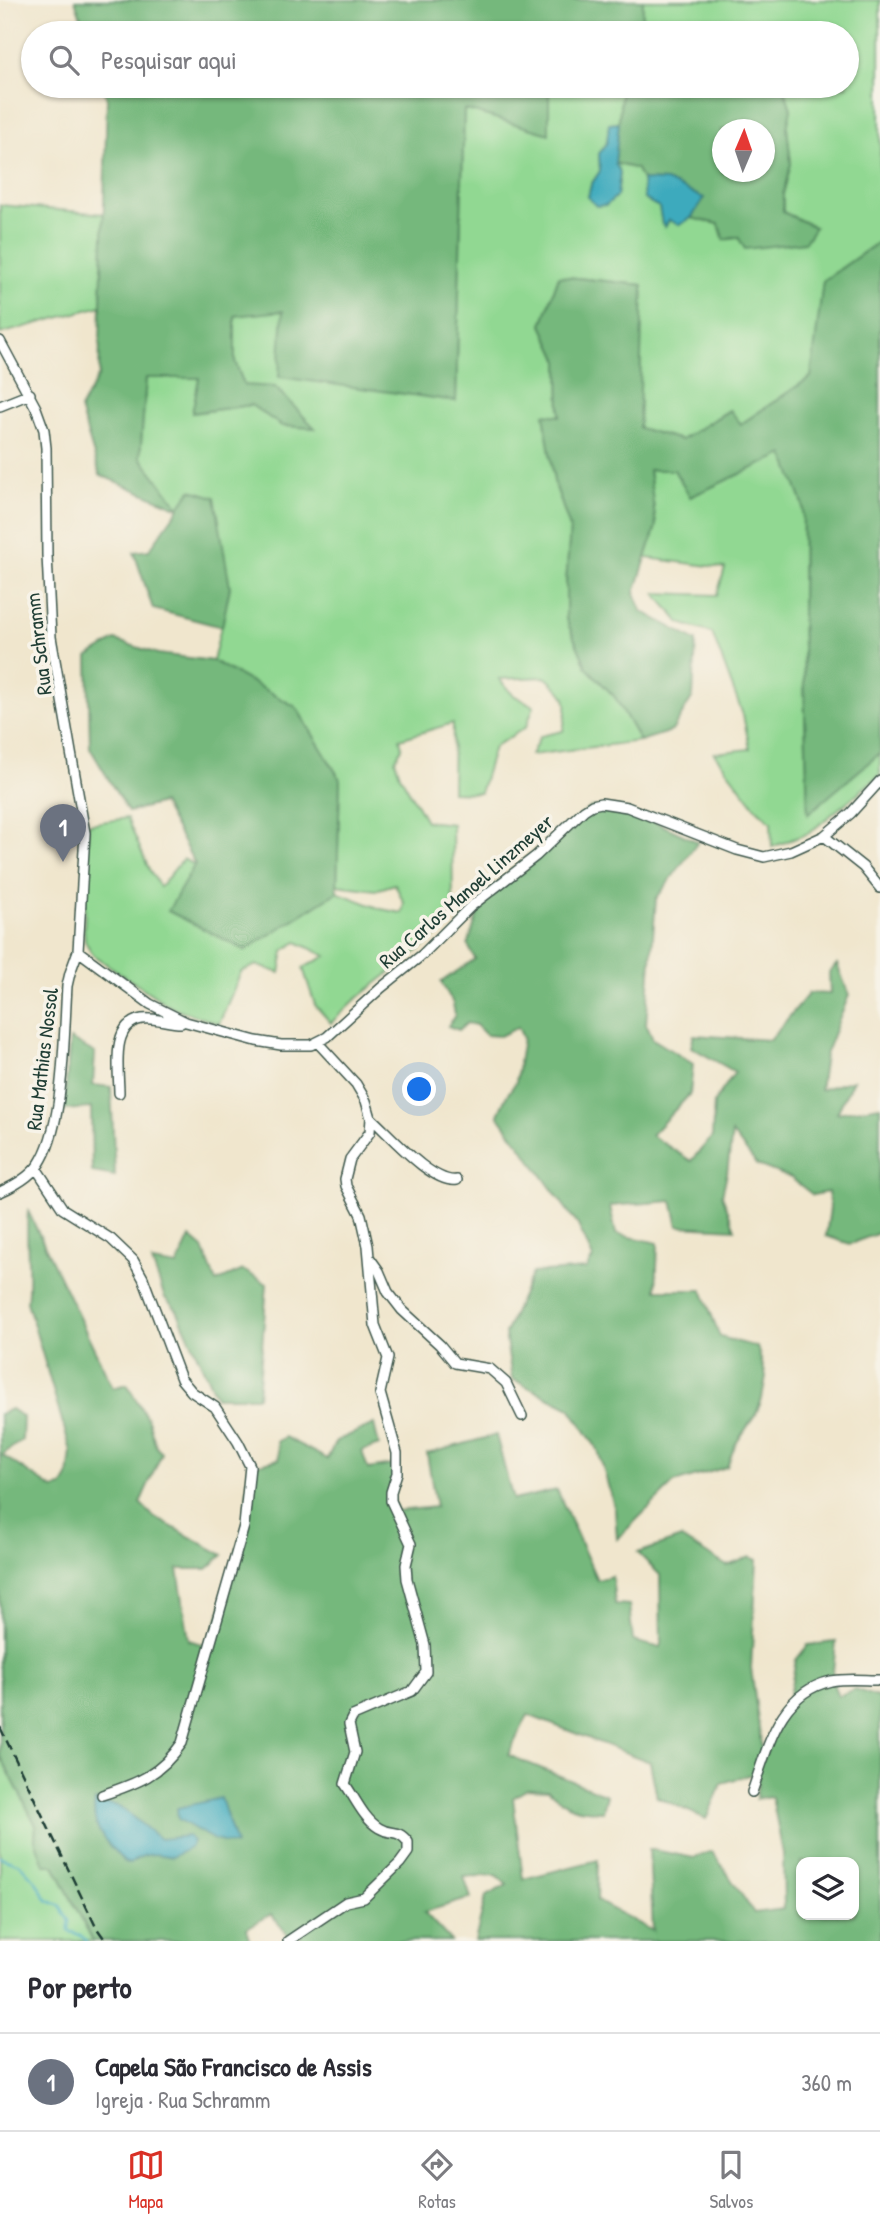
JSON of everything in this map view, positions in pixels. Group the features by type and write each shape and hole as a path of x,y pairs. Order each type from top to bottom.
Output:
{"street":[{"name":"Rua Schramm","path":"0,341 30,394 44,430 51,637 83,816 85,849 78,951"},
{"path":"0,405 30,394"},
{"name":"Rua Carlos Manoel Linzmeyer","path":"318,1043 422,955 470,907 536,856 592,805 609,803 627,807 757,857 774,856 824,836 852,813 880,781"},
{"path":"824,836 863,867 880,888"},
{"path":"78,951 150,1004 186,1023"},
{"name":"Rua Mathias Nossol","path":"36,1168 42,1160 53,1130 68,986 78,951"},
{"path":"119,1093 119,1042 124,1030 141,1019 186,1023 256,1041 300,1046 318,1043 356,1084 366,1101 371,1118 370,1132 350,1159 345,1180 362,1215 375,1325 388,1358 380,1392 397,1453 397,1473 391,1501 411,1544 406,1565 407,1578 425,1645 426,1672 412,1692 353,1716 349,1724 355,1752 345,1784 370,1821 382,1830 402,1834 408,1842 408,1852 363,1898 346,1902 288,1941"},
{"path":"371,1118 423,1166 446,1180 457,1180"},
{"path":"0,1192 27,1177 36,1168 62,1209 111,1239 133,1260 143,1278 181,1379 192,1392 215,1407 250,1466 244,1526 182,1743 173,1757 159,1770 140,1782 102,1795"},
{"path":"368,1256 379,1271 388,1292 402,1310 440,1345 455,1363 490,1369 506,1383 522,1416"},
{"path":"752,1792 776,1726 797,1697 806,1690 832,1681 880,1680"}],"green space":[{"path":"75,0 643,0 642,21 82,21"},
{"path":"643,0 880,0 880,241 823,281 812,376 741,424 729,410 681,440 639,428 642,285 559,276 542,325 559,361 560,417 545,415 554,481 570,528 566,619 587,668 615,697 640,741 531,755 540,736 563,731 566,700 545,677 499,679 513,695 534,706 526,727 494,747 480,793 452,792 453,723 400,739 402,748 395,760 400,775 426,821 452,824 453,905 448,927 354,1001 331,1023 315,1005 303,968 326,956 297,942 284,950 280,973 256,965 241,972 219,1024 171,1007 93,955 85,941 88,824 127,818 149,869 160,887 183,859 195,865 169,910 245,950 337,892 381,909 402,913 404,903 395,884 376,890 337,885 340,779 296,707 213,661 230,587 179,508 140,457 146,378 200,378 192,413 251,405 282,426 244,385 235,361 235,315 284,311 456,401 464,109 549,133 549,98 621,98 619,123 609,124 607,142 599,154 600,171 591,185 588,197 617,196 620,173 615,163 637,169 642,180 644,199 659,206 662,224 666,226 669,219 679,224 691,218 719,224 724,240 814,227 783,212 783,194 791,163 787,128 791,109 787,98 859,98 859,21 642,21"},
{"path":"549,98 549,134 464,109 456,401 279,377 283,311 235,316 235,361 244,385 275,387 315,428 282,426 251,405 192,413 199,378 146,378 140,457 179,507 191,490 215,497 230,587 222,627 153,609 134,552 149,550 179,508 100,475 80,409 99,375 107,99"},
{"path":"621,98 787,98 791,109 787,128 791,164 783,194 783,212 815,227 805,242 745,249 738,237 724,240 719,224 691,218 704,199 666,181 642,180 637,169 615,163"},
{"path":"0,205 104,214 101,306 0,334"},
{"path":"880,241 880,753 808,814 802,613 803,504 784,454 690,497 674,470 649,470 656,526 635,593 642,611 696,641 693,696 672,731 640,741 615,697 587,668 566,619 570,528 554,481 544,414 560,416 559,361 542,325 559,276 643,285 639,428 681,440 730,410 741,424 811,377 823,281"},
{"path":"784,453 803,504 802,613 808,813 880,753 880,775 809,833 772,847 771,822 757,809 714,753 750,749 743,715 712,633 680,623 655,593 717,595 725,568 646,558 656,526 649,469 674,470 690,497"},
{"path":"115,640 158,654 213,661 296,707 340,779 337,892 245,950 168,911 195,864 162,803 128,812 90,748 88,657"},
{"path":"592,807 615,807 649,819 698,842 656,899 646,1024 653,1039 693,1064 690,1094 651,1135 691,1161 712,1137 714,1102 735,1072 691,1047 694,1035 770,1040 809,993 830,994 829,973 837,964 849,995 825,1055 820,1090 853,1080 837,1113 880,1106 879,1233 850,1244 826,1236 830,1208 828,1192 813,1195 791,1178 757,1165 732,1133 722,1195 735,1229 678,1226 672,1201 610,1206 616,1234 658,1243 656,1290 702,1290 720,1337 757,1347 766,1376 756,1414 735,1445 727,1467 674,1483 617,1539 615,1510 598,1450 570,1408 512,1379 505,1334 532,1273 586,1269 593,1258 578,1225 498,1115 516,1082 523,1038 518,1027 500,1036 486,1035 476,1025 467,1023 459,1030 448,1026 455,1015 453,1003 441,982 475,959 468,945 477,916 471,909 550,849"},
{"path":"70,1039 95,1053 93,1085 111,1087 115,1176 92,1172 91,1108 64,1110"},
{"path":"28,1211 113,1388 127,1384 148,1420 156,1446 162,1453 140,1503 154,1517 223,1555 207,1569 178,1569 189,1640 210,1647 244,1526 250,1466 279,1459 277,1441 285,1437 327,1459 336,1441 374,1424 379,1445 362,1451 368,1469 398,1464 391,1492 397,1511 436,1507 427,1454 496,1435 513,1500 557,1490 597,1580 612,1576 615,1604 629,1605 633,1641 661,1648 660,1575 638,1553 681,1538 727,1566 750,1557 757,1560 751,1668 763,1758 787,1707 796,1660 808,1645 836,1642 832,1681 838,1696 855,1689 880,1698 880,1941 475,1941 486,1896 507,1885 496,1875 464,1877 471,1898 424,1912 451,1941 303,1941 299,1934 291,1939 271,1914 247,1928 250,1941 93,1941 54,1865 44,1865 35,1839 36,1825 0,1755 0,1414 11,1409 23,1417 22,1440 2,1455 53,1489 62,1487 68,1477 71,1451 27,1302","holes":["528,1715 650,1762 657,1797 706,1819 722,1783 759,1772 756,1799 772,1797 783,1853 784,1909 754,1913 712,1851 694,1858 649,1849 653,1931 597,1901 598,1860 523,1879 513,1798 527,1789 548,1790 573,1807 603,1811 607,1795 508,1755"]},
{"path":"190,1237 203,1248 216,1282 243,1270 267,1284 258,1397 216,1397 177,1310 165,1298 152,1262 177,1266"},
{"path":"0,1755 36,1825 35,1839 54,1865 93,1941 0,1941"}],"water":[{"path":"619,123 615,163 620,172 617,196 606,205 596,206 588,197 591,185 600,171 599,154 607,142 609,124"},
{"path":"642,180 666,181 704,198 691,218 679,225 669,220 665,227 659,207 644,199"},
{"path":"221,1798 236,1845 214,1840 178,1819 177,1808"},
{"path":"95,1801 119,1806 160,1839 188,1836 193,1841 190,1848 172,1857 150,1854 130,1864 124,1862 97,1828"}],"waterway":[{"path":"0,1857 20,1864 35,1880 47,1900 60,1906 69,1921 69,1931 87,1941"}],"railway":[{"path":"0,1727 96,1927 106,1941"}],"place":[{"name":"Capela São Francisco de Assis","path":"63,862"}]}
